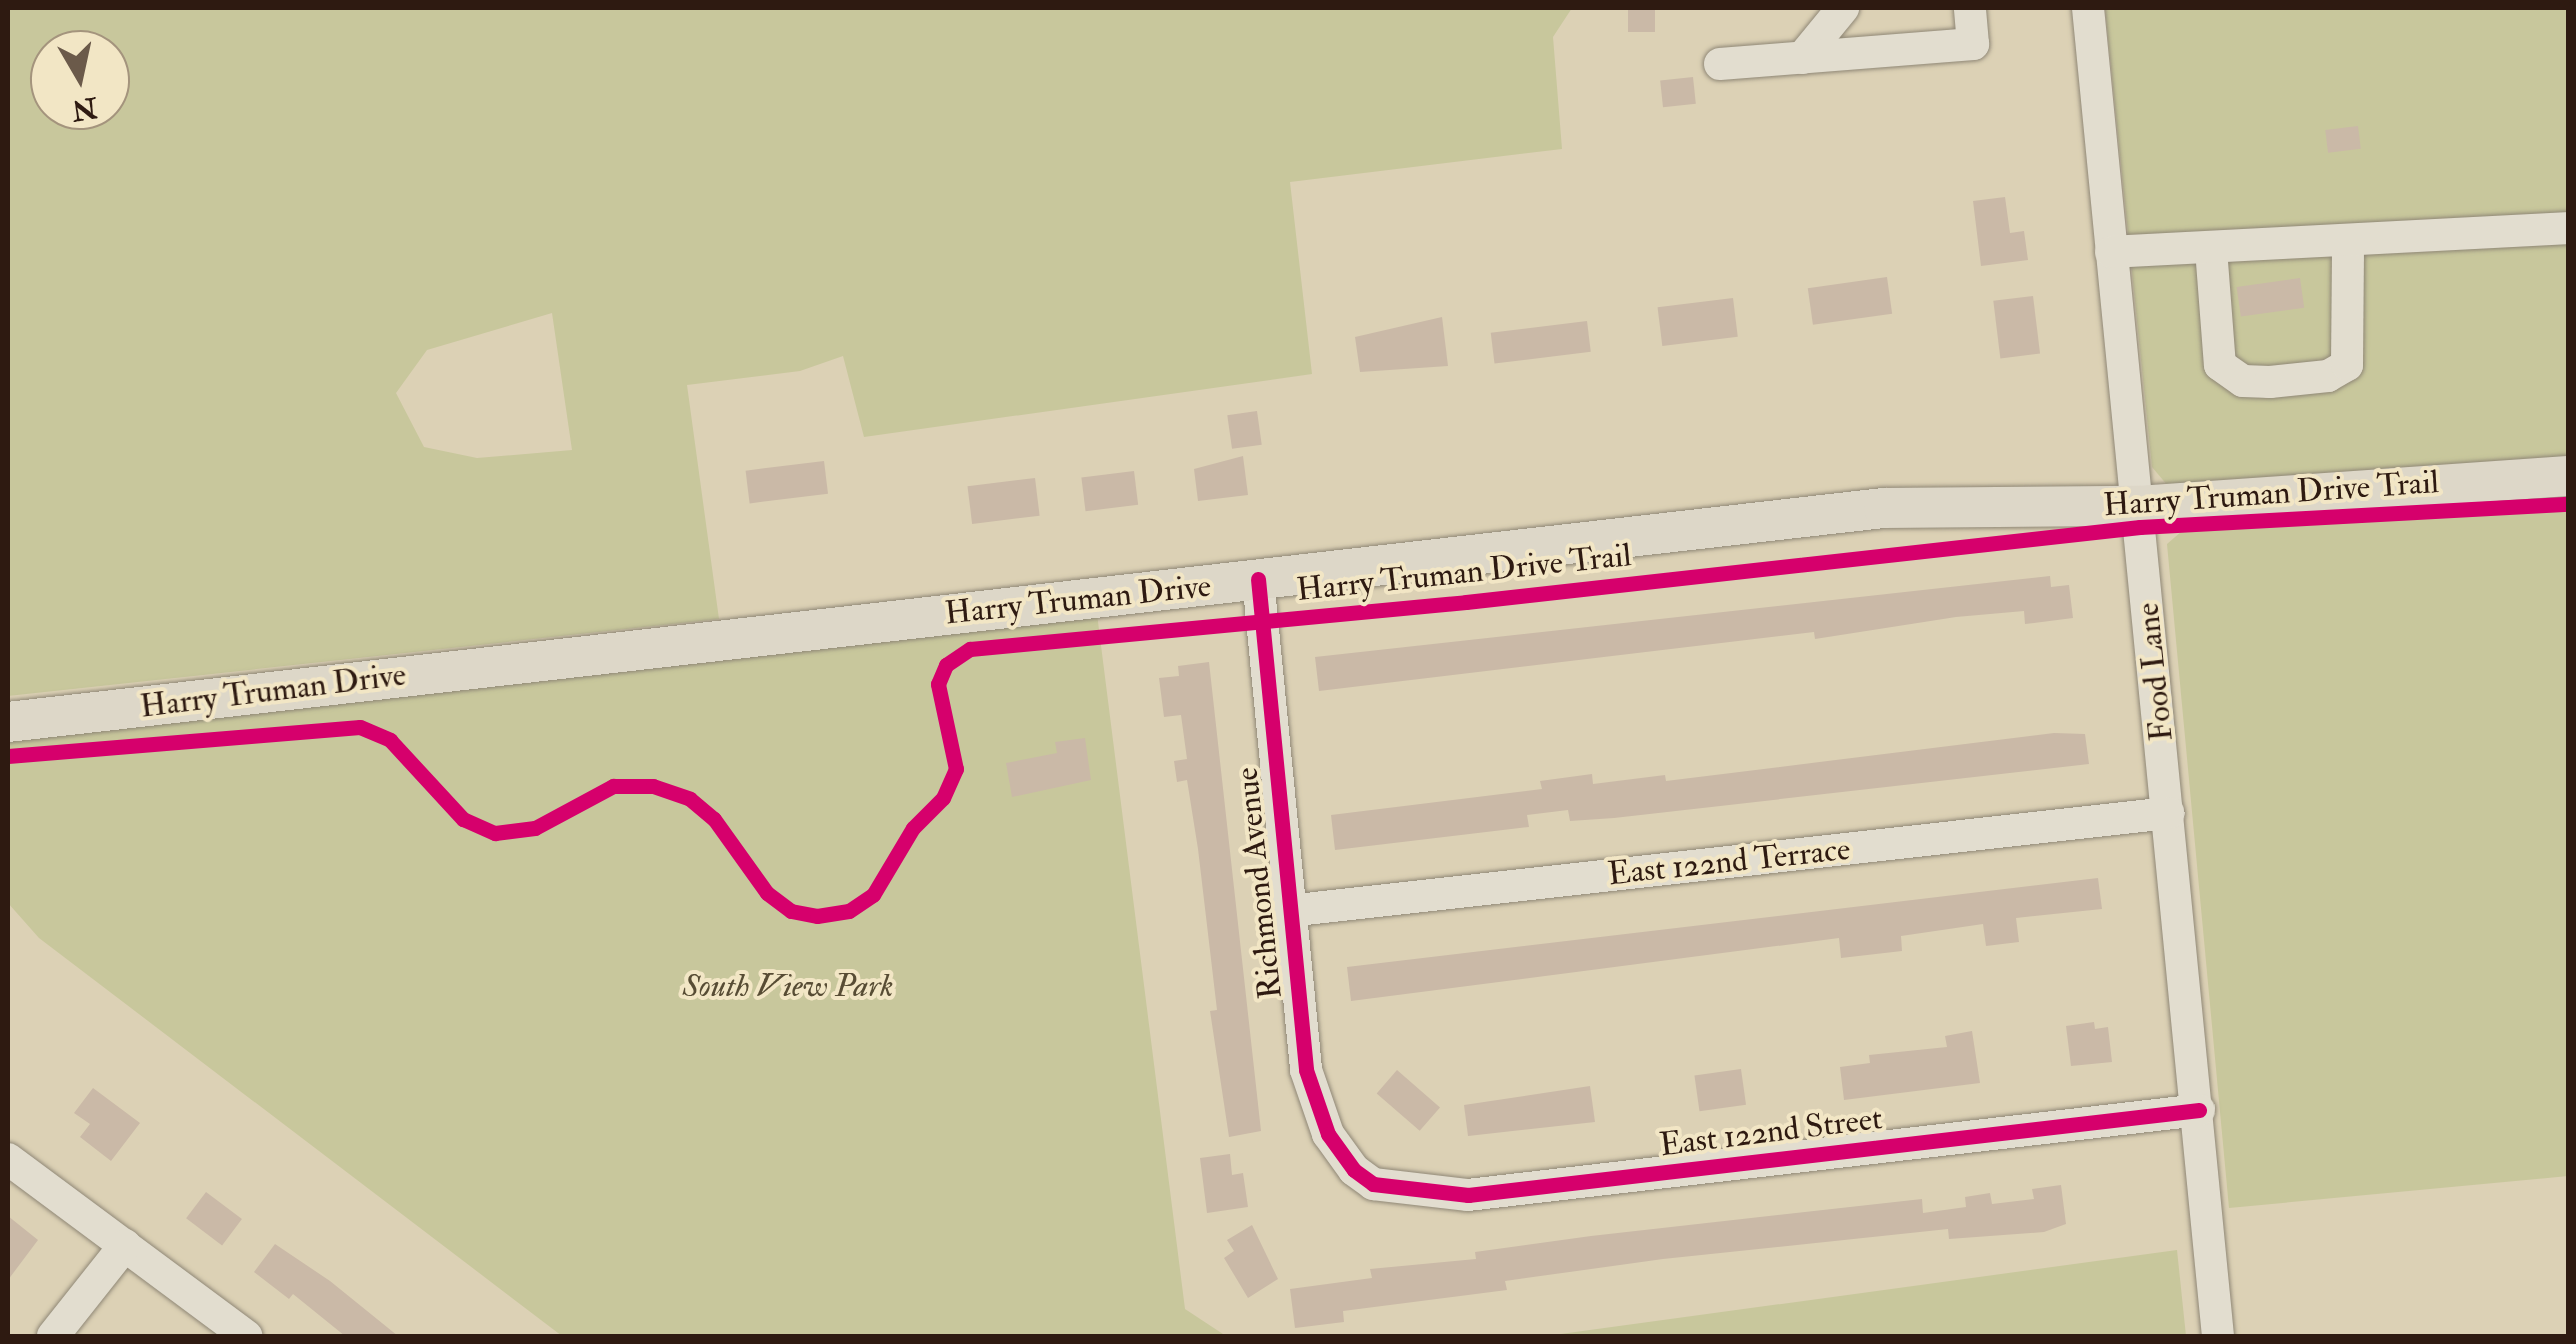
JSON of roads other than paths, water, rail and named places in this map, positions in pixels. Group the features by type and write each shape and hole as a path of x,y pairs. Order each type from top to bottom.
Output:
{"main road":[{"name":"Harry Truman Drive","path":"8,722 1884,508 2138,506 2568,476"}],"street":[{"path":"1802,58 1843,8"},
{"path":"1720,64 1974,44 1970,8"},
{"name":"Food Lane","path":"2088,8 2199,1110 2209,1334"},
{"path":"2111,252 2568,228"},
{"path":"2211,248 2220,365 2243,381 2270,382 2328,376 2347,365 2348,240"},
{"name":"Richmond Avenue","path":"1258,579 1306,1070 1328,1134 1354,1170"},
{"name":"East 122nd Terrace","path":"1288,912 2170,814"},
{"name":"East 122nd Street","path":"1354,1170 1392,1188 1468,1195 2199,1110"},
{"path":"8,1159 246,1336"},
{"path":"53,1336 125,1245"}],"park label":[{"name":"South View Park","path":"788,986"}]}
